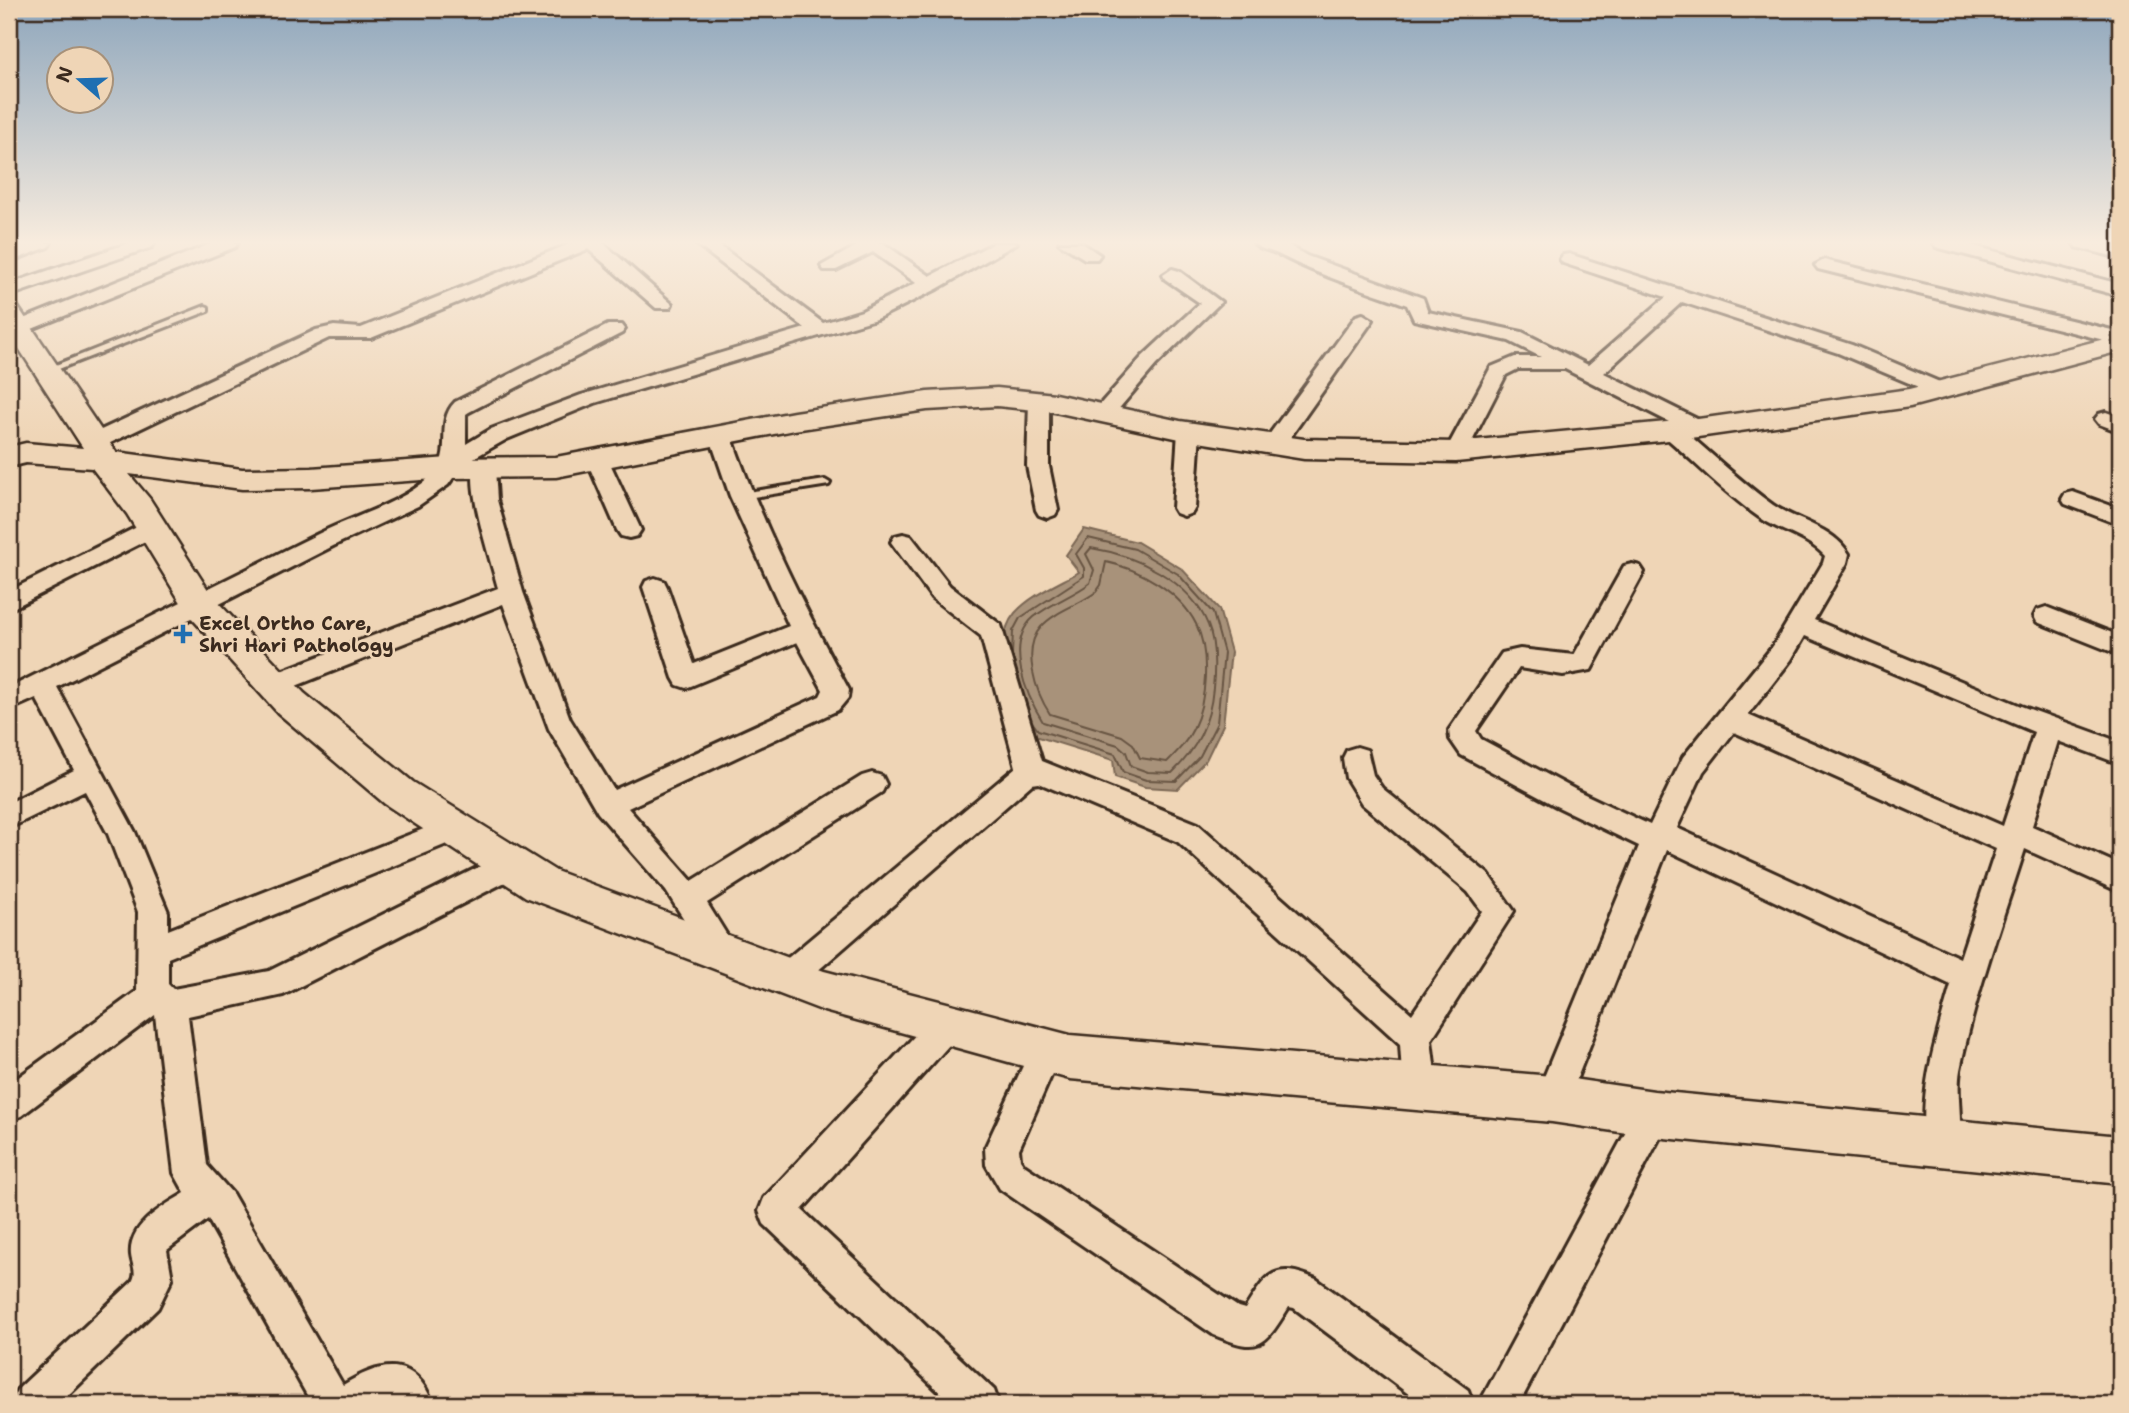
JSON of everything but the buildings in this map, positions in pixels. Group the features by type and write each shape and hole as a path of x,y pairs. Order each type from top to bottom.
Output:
{"street":[{"path":"45,309 14,320 200,605 291,703 399,793 541,884 824,991 1070,1057 1552,1099 1654,1114 2120,1160"},
{"path":"102,456 323,334 334,331 351,336 364,334 426,309"},
{"path":"792,309 819,329"},
{"path":"9,699 331,537 410,501 440,480 452,464 499,435 588,399 869,315 881,309"},
{"path":"1104,414 1150,361 1205,309"},
{"path":"1417,309 1421,316 1502,331 1590,373 1685,429 1769,514 1816,536 1831,546 1837,554 1835,563 1782,653 1693,765 1658,837 1552,1099"},
{"path":"1590,373 1663,309"},
{"path":"1722,309 1845,349 1942,390"},
{"path":"2002,309 2120,338"},
{"path":"1274,444 1363,320"},
{"path":"452,464 456,413 462,407 615,329"},
{"path":"14,453 102,456 242,479 310,478 452,464 484,468 556,467 794,421 927,401 997,397 1304,449 1456,452 1685,429 1910,398 2120,343"},
{"path":"1456,452 1498,371 1515,363 1569,363"},
{"path":"1039,402 1038,466 1047,510"},
{"path":"1184,508 1189,431"},
{"path":"608,806 835,698 836,690 803,630 741,496 720,435"},
{"path":"597,459 629,530"},
{"path":"484,468 486,500 511,592 558,722 608,806 676,882 723,953"},
{"path":"2073,499 2120,517"},
{"path":"9,601 151,528"},
{"path":"903,542 941,592 992,631 1031,772"},
{"path":"1632,572 1582,663 1561,668 1523,657 1511,660 1462,730 1462,739 1471,747 1566,798 1969,978"},
{"path":"655,587 686,678 803,630"},
{"path":"274,684 511,592"},
{"path":"2046,616 2120,646"},
{"path":"1800,624 2049,727 2120,753"},
{"path":"41,682 121,832 152,912 152,989 170,1010 191,1173 220,1205 333,1404"},
{"path":"1730,719 2120,879"},
{"path":"1943,1143 1943,1073 1969,978 2049,727"},
{"path":"1357,758 1360,778 1372,796 1478,883 1499,911 1415,1037 1420,1088"},
{"path":"788,977 1022,776 1041,772 1188,833 1415,1037"},
{"path":"9,816 90,775"},
{"path":"688,899 872,784"},
{"path":"152,950 454,828"},
{"path":"9,1104 161,1000 272,985 511,865"},
{"path":"947,1024 777,1211 980,1404"},
{"path":"1046,1051 1002,1148 1003,1166 1012,1177 1227,1322 1244,1328 1256,1326 1278,1290 1303,1292 1454,1404"},
{"path":"1497,1404 1654,1114"},
{"path":"31,1404 145,1295 153,1284 155,1274 149,1252 151,1243 159,1233 212,1196"},
{"path":"348,1404 377,1386 399,1386 414,1404"}],"lane":[{"path":"48,370 205,309"},
{"path":"741,496 825,483"}],"water":[{"path":"1084,529 1137,542 1182,569 1219,609 1231,652 1223,725 1206,760 1178,789 1145,787 1115,777 1113,760 1032,735 1008,674 1004,641 1007,626 1015,613 1029,601 1079,572 1066,555"}],"place":[{"name":"Excel Ortho Care, Shri Hari Pathology","path":"183,634"}]}
